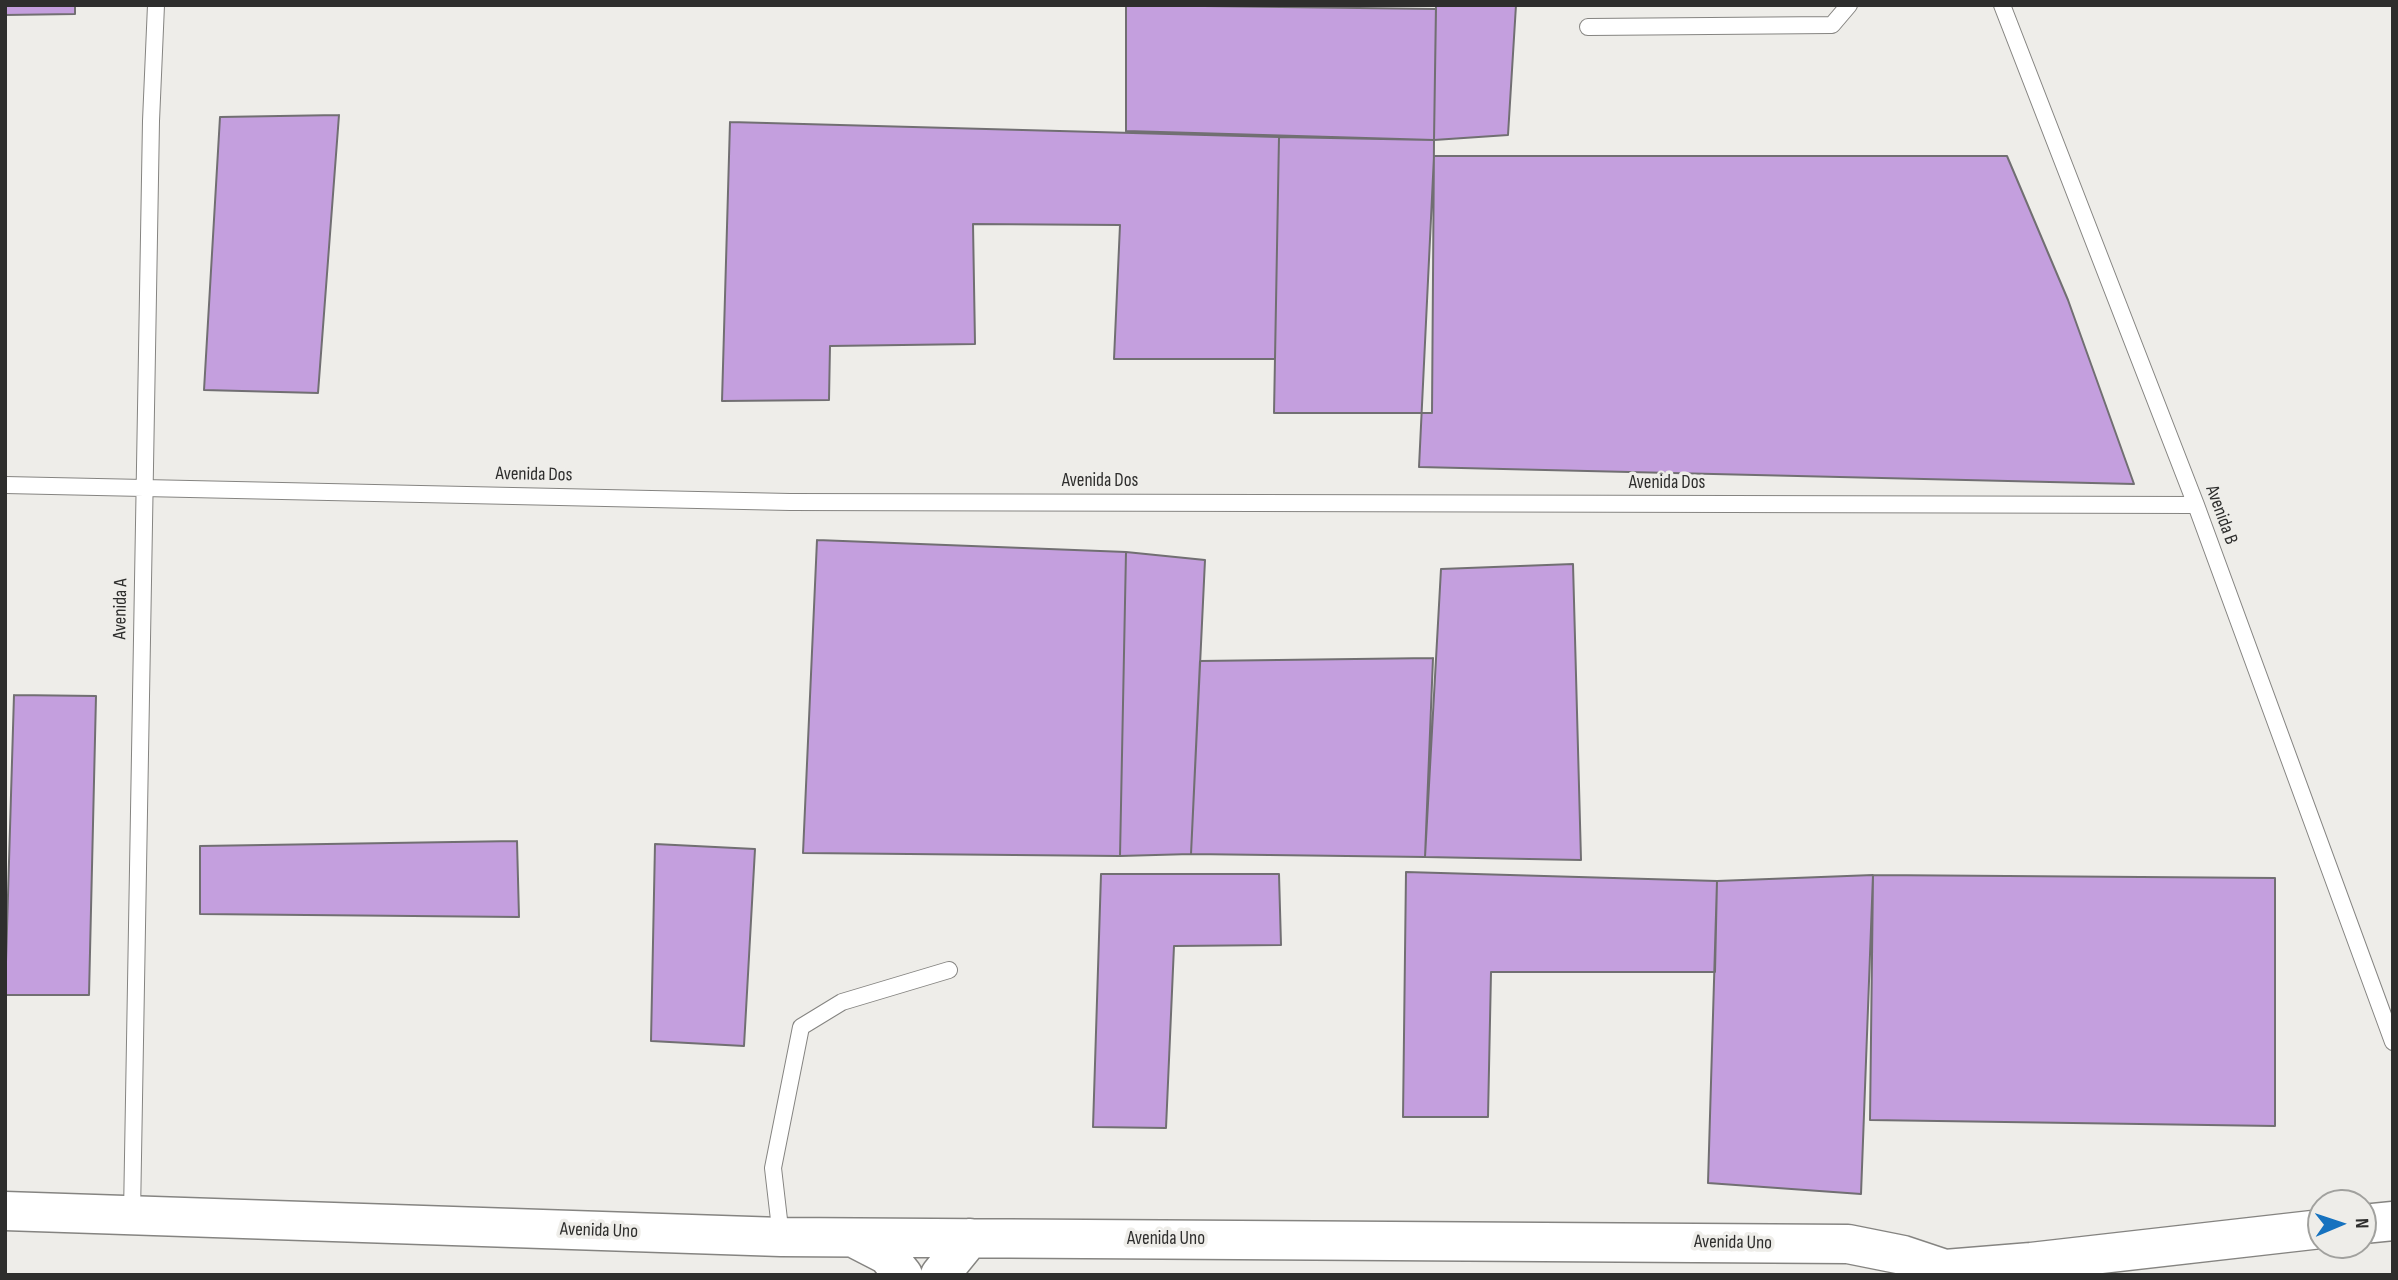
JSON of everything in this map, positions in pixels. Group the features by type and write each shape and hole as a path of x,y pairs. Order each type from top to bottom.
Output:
{"street":[{"name":"Avenida Uno","path":"5,1211 781,1237 1848,1244 1903,1255 1945,1269 2031,1262 2307,1231"},
{"path":"853,1237 887,1255 903,1275"},
{"path":"940,1275 970,1238"}],"lane":[{"name":"Avenida A","path":"132,1214 151,121 156,5"},
{"path":"1588,27 1832,25 1849,5"},
{"name":"Avenida B","path":"2002,5 2196,505 2393,1042"},
{"name":"Avenida Dos","path":"5,485 790,502 2196,505"},
{"path":"781,1237 773,1168 801,1027 842,1002 949,970"}],"building":[{"path":"5,5 75,5 75,14 5,15"},
{"path":"1126,5 1436,9 1434,140 1126,131"},
{"path":"1436,5 1516,5 1508,135 1434,140"},
{"path":"339,115 318,393 204,390 220,117"},
{"path":"730,122 1279,137 1275,359 1114,359 1120,225 973,224 975,344 830,346 829,400 722,401"},
{"path":"1279,137 1434,140 1432,413 1274,413"},
{"path":"1434,156 2007,156 2068,300 2134,484 1419,467"},
{"path":"817,540 1126,552 1120,856 803,853"},
{"path":"1126,552 1205,560 1191,854 1120,856"},
{"path":"1573,564 1581,860 1425,857 1441,569"},
{"path":"1433,658 1425,857 1191,854 1200,661"},
{"path":"14,695 96,696 89,995 5,995"},
{"path":"517,841 519,917 200,914 200,846"},
{"path":"655,844 755,849 744,1046 651,1041"},
{"path":"1406,872 1717,881 1715,972 1491,972 1488,1117 1403,1117"},
{"path":"1101,874 1279,874 1281,945 1174,946 1166,1128 1093,1127"},
{"path":"1873,875 2275,878 2275,1126 1870,1120"},
{"path":"1873,875 1861,1194 1708,1183 1717,881"}]}
